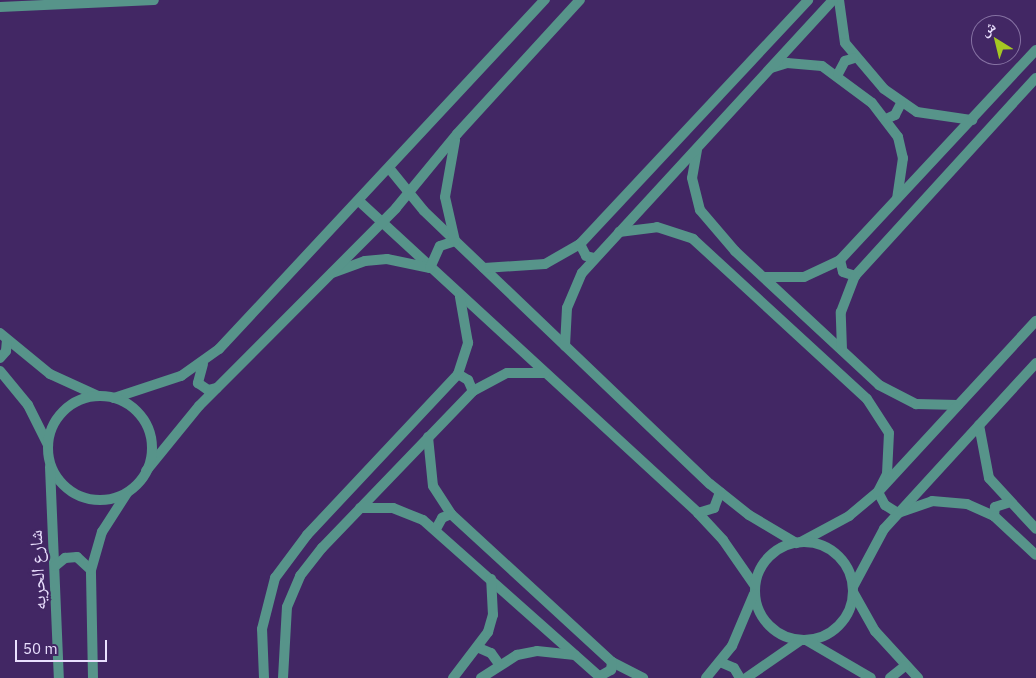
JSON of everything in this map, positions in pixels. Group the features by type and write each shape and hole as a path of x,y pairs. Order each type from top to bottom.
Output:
{"street":[{"path":"1,4 154,0"},
{"path":"4,336 50,374 99,396 114,398 168,382 205,362 359,201 545,0"},
{"path":"93,678 91,570 102,532 128,492 217,388 326,276 382,222 410,192 457,134 580,0"},
{"path":"484,268 545,264 580,244 808,0"},
{"path":"565,346 570,298 595,258 833,0"},
{"path":"839,0 839,26 854,58 901,103 934,117 972,120"},
{"path":"764,278 804,277 840,260 1036,50"},
{"path":"838,74 844,61 854,58"},
{"path":"770,68 805,62 838,74 886,119 903,158 897,201"},
{"path":"842,350 840,312 855,276 1036,78"},
{"path":"886,119 898,112 901,103"},
{"path":"455,241 445,198 457,134"},
{"path":"698,146 692,170 694,195 708,224 735,251 879,385 916,404 958,405"},
{"path":"389,168 455,241 720,492 799,542 836,554 875,631 918,678"},
{"path":"359,201 698,513 723,540 755,588 768,625 804,640 871,678"},
{"path":"619,232 657,227 675,231 723,263 867,399 889,433 887,474 878,492"},
{"path":"430,268 440,246 455,241"},
{"path":"580,244 586,256 595,258"},
{"path":"723,263 735,251"},
{"path":"326,276 380,260 430,268"},
{"path":"840,260 844,272 855,276"},
{"path":"264,678 264,612 284,563 458,374 468,342 458,294"},
{"path":"706,678 720,662 742,628 764,562 849,516 878,492 1036,321"},
{"path":"0,358 6,352 4,336"},
{"path":"205,362 198,383 204,389 217,388"},
{"path":"746,678 804,640 839,625 871,548 898,513 1036,363"},
{"path":"0,371 28,405 48,446"},
{"path":"283,678 283,630 292,591 317,554 472,391 507,373 545,373"},
{"path":"458,374 468,380 472,391"},
{"path":"867,399 878,393 879,385"},
{"path":"99,396 83,399 64,412 51,431 48,446 49,461 63,485 81,496 101,500 128,492"},
{"path":"114,398 139,414 147,427 151,449 146,471"},
{"path":"979,425 983,461 1008,503 1036,529"},
{"path":"428,437 433,486 451,514 612,662 643,678"},
{"name":"شارع الحريه","path":"49,461 55,566 58,678"},
{"path":"698,513 714,508 720,492"},
{"path":"878,492 885,505 898,513 949,501 994,516 1036,555"},
{"path":"994,516 995,506 1008,503"},
{"path":"360,508 393,508 436,529 601,677 611,670 612,662"},
{"path":"436,529 442,518 451,514"},
{"path":"55,566 71,557 83,560 91,570"},
{"path":"453,678 479,648 493,615 491,579"},
{"path":"479,648 491,653 499,664"},
{"path":"482,678 499,664 537,651 578,656"},
{"path":"720,662 734,668 740,678"},
{"path":"890,678 905,666"}]}
